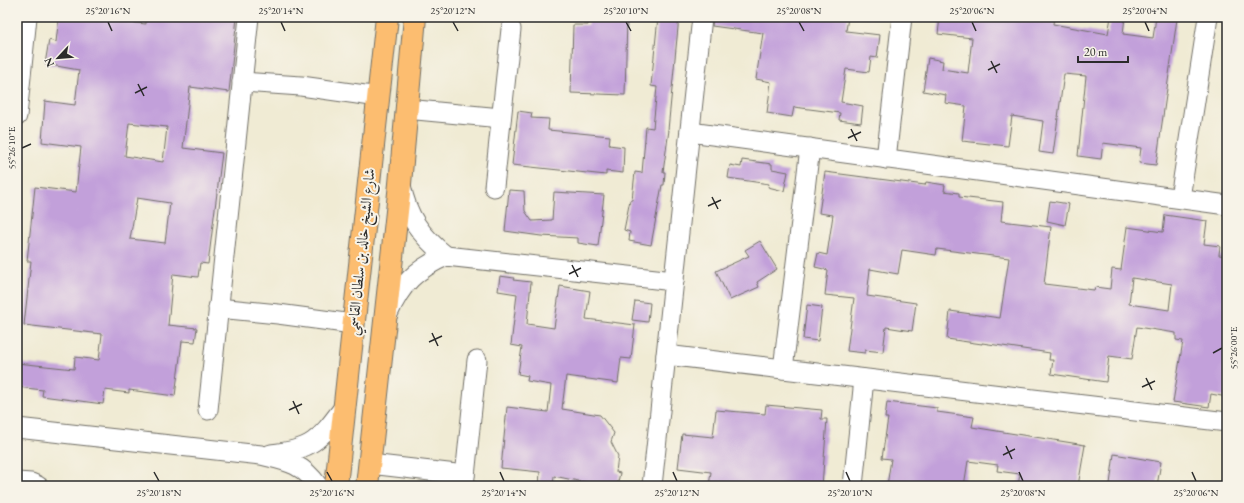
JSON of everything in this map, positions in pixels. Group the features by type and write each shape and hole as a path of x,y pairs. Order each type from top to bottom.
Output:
{"main road":[{"name":"شارع الشيخ خالد بن سلطان القاسمي","path":"336,486 387,17"},
{"name":"شارع الشيخ خالد بن سلطان القاسمي","path":"367,486 400,184 415,17"}],"street":[{"path":"17,116 27,17"},
{"path":"208,410 249,17"},
{"path":"652,486 702,17"},
{"path":"886,159 902,17"},
{"path":"1180,198 1208,17"},
{"path":"494,186 511,29"},
{"path":"242,82 302,86 379,97"},
{"path":"406,109 501,118"},
{"path":"690,132 1227,205"},
{"path":"783,369 810,148"},
{"path":"400,184 404,202 412,218 421,232 446,256"},
{"path":"386,318 393,301 402,286 415,273 430,263 446,256 674,281"},
{"path":"218,308 353,324"},
{"path":"666,355 1227,422"},
{"path":"370,464 464,480 477,360"},
{"path":"853,486 864,379"},
{"path":"261,455 287,453 309,446 319,439 344,407"},
{"path":"17,428 261,455 293,463 302,468 318,486"},
{"path":"17,482 31,483 38,486"}],"building":[{"path":"59,17 89,17 146,24 146,17 237,17 229,92 190,87 183,148 222,153 208,264 200,263 198,277 173,274 168,325 197,328 195,342 182,341 175,396 129,390 129,393 105,390 103,404 42,396 43,390 17,387 17,363 74,369 75,357 99,360 102,334 24,325 31,261 27,261 35,187 76,192 81,147 42,142 45,101 75,105 79,70 45,64 49,40 56,42","holes":["129,123 167,127 163,162 125,156","137,198 170,203 165,243 130,239"]},
{"path":"589,17 627,18 625,95 571,93 573,25 588,25"},
{"path":"658,17 679,17 669,130 663,172 665,172 664,185 662,185 651,245 629,241 630,232 624,230 630,200 632,200 635,172 642,173 646,127 653,128 657,87 651,86"},
{"path":"713,17 848,17 846,31 880,35 877,58 871,57 869,72 846,69 841,102 863,106 861,123 839,120 840,113 794,107 792,117 767,113 771,82 756,79 763,33 712,26"},
{"path":"940,17 1054,17 1053,24 1108,34 1111,17 1125,17 1123,34 1153,38 1156,17 1177,19 1156,165 1139,163 1141,148 1103,143 1101,159 1078,156 1086,76 1064,74 1053,154 1039,152 1043,121 1012,116 1008,146 962,141 966,106 945,103 946,95 923,91 928,58 943,61 942,69 968,73 972,38 938,34"},
{"path":"518,111 532,113 531,118 549,119 548,130 610,136 609,145 624,147 623,173 606,171 606,175 512,165"},
{"path":"742,160 772,164 772,169 788,172 784,191 768,187 769,184 728,178 730,165 741,167"},
{"path":"825,172 925,185 926,182 945,185 944,191 959,193 959,197 1003,202 1001,221 1051,227 1044,284 1094,290 1095,287 1110,289 1112,269 1121,270 1127,227 1163,232 1165,215 1207,221 1204,244 1220,246 1219,255 1227,256 1227,397 1211,394 1209,407 1173,402 1183,341 1176,340 1176,333 1137,327 1132,359 1109,356 1106,382 1051,374 1053,360 1049,360 1050,353 947,339 950,311 1000,318 1009,258 937,249 936,255 902,250 898,274 870,269 867,296 916,303 912,331 886,327 883,352 865,350 865,353 847,351 854,298 825,295 828,270 815,267 818,253 827,255 833,215 819,213","holes":["1132,278 1172,284 1169,310 1129,304"]},
{"path":"509,190 524,191 525,211 532,221 552,220 554,192 604,195 598,246 578,243 578,238 541,236 505,231"},
{"path":"1050,201 1069,204 1065,225 1047,221"},
{"path":"760,241 777,269 757,282 759,287 730,300 716,271 749,256 745,250"},
{"path":"500,276 514,278 513,280 531,282 527,324 554,328 560,286 590,291 586,319 635,325 631,359 621,358 618,383 566,376 562,409 600,415 614,433 611,442 618,456 616,472 620,473 617,486 602,486 554,476 553,486 539,486 540,472 501,468 507,407 548,412 551,385 527,381 528,376 518,374 522,347 511,345 517,294 498,291"},
{"path":"635,301 650,303 648,322 632,320"},
{"path":"807,305 822,307 818,341 803,339"},
{"path":"887,402 937,408 937,412 974,417 972,427 1085,445 1078,486 1018,486 1020,474 997,471 998,465 968,461 964,486 887,486 891,459 882,458 888,418 885,418"},
{"path":"766,405 822,410 821,419 827,419 822,486 709,486 711,472 678,468 682,434 713,437 716,410 765,414"},
{"path":"1114,454 1161,462 1157,486 1124,486 1110,484"}]}
